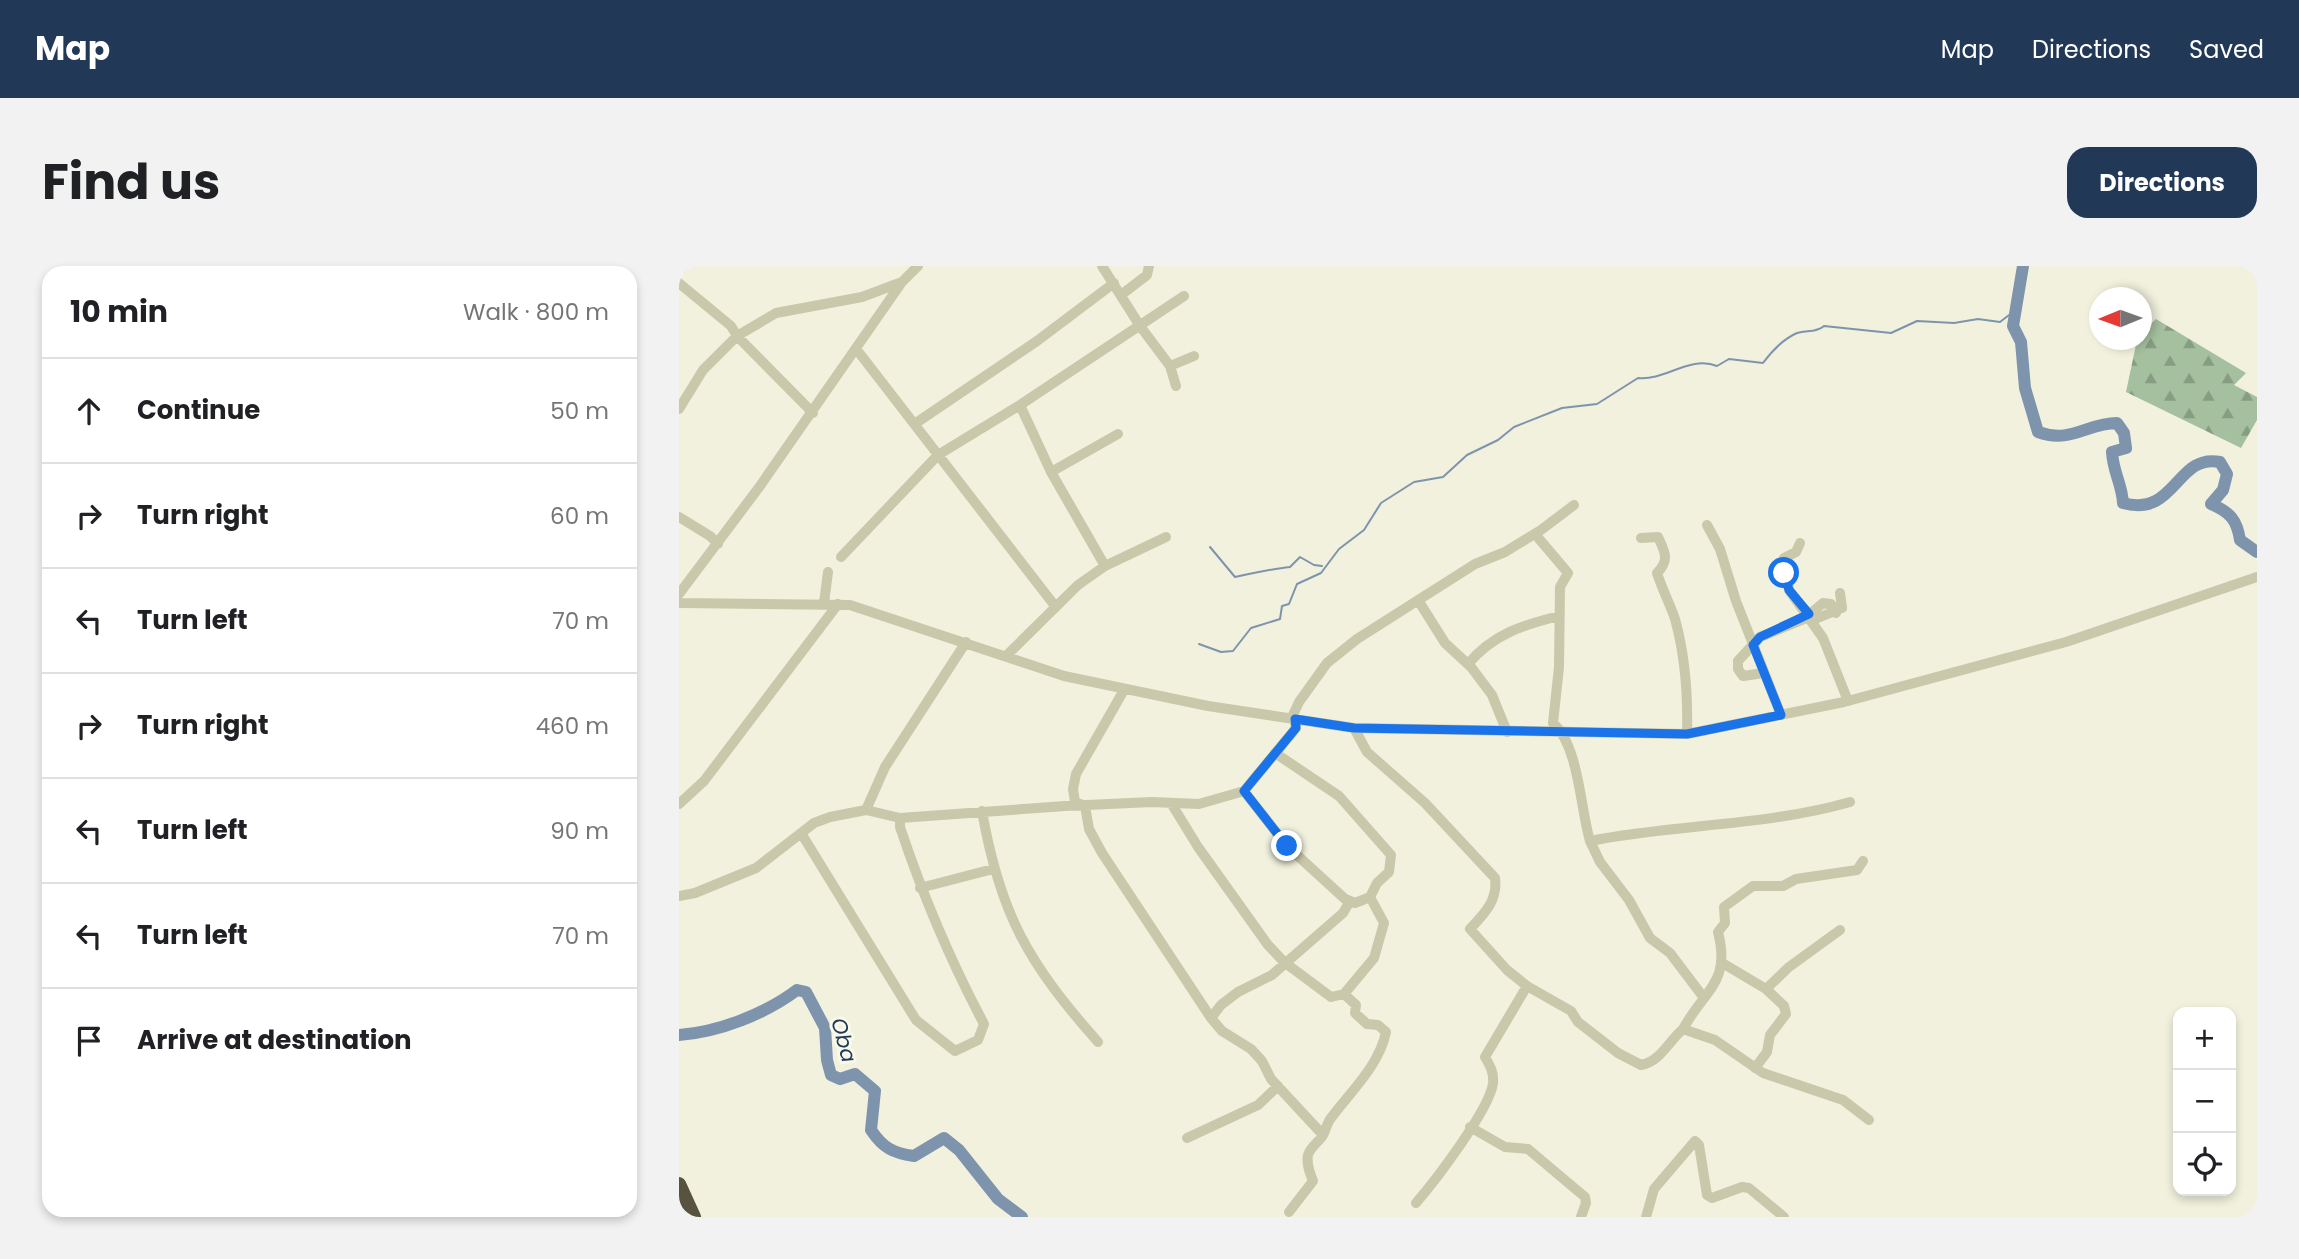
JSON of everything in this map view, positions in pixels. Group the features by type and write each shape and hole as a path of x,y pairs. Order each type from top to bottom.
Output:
{"highway":[{"path":"679,1184 694,1217"}],"street":[{"path":"679,271 684,266"},
{"path":"679,613 681,600 718,544 857,351 902,282 918,266"},
{"path":"1103,266 1140,326 1170,366 1176,386"},
{"path":"1121,295 1147,275 1149,266"},
{"path":"679,410 703,370 737,336 775,313 862,297 902,282"},
{"path":"679,283 731,326 737,336 813,413"},
{"path":"916,423 1037,341 1114,283"},
{"path":"841,557 938,455 1020,405 1184,296"},
{"path":"857,351 916,423 1055,606"},
{"path":"1170,366 1194,356"},
{"path":"1020,405 1051,471 1105,566"},
{"path":"1051,471 1118,434"},
{"path":"679,896 695,893 757,868 801,833 830,817 866,810 900,818 1085,806 1199,804 1244,791 1296,728 1293,715 1299,702 1327,663 1357,639 1475,564 1535,534 1574,505"},
{"path":"679,517 718,544"},
{"path":"1707,525 1720,550 1781,715"},
{"path":"1535,534 1568,573 1560,587 1559,667 1553,723 1564,733 1590,841 1600,862 1629,900 1650,938 1670,953 1704,998"},
{"path":"1007,655 1077,585 1105,566 1166,537"},
{"path":"1641,538 1658,537 1666,557 1665,565 1657,573 1674,619 1685,673 1687,734"},
{"path":"1800,543 1796,552 1784,558 1784,573 1789,590 1811,617 1848,701"},
{"path":"824,603 828,572"},
{"path":"681,600 838,604 1007,655 1064,676 1124,690 1354,728 1687,734 1848,701 2066,642 2257,578"},
{"path":"1765,673 1743,676 1738,669 1738,661 1760,637 1811,617 1836,612 1842,608 1840,593"},
{"path":"1418,600 1445,643 1468,664 1492,695 1507,732"},
{"path":"679,804 704,780 838,604"},
{"path":"1468,664 1480,649 1503,633 1559,616"},
{"path":"866,810 885,767 966,642"},
{"path":"1085,806 1075,802 1073,797 1076,774 1124,690"},
{"path":"1354,728 1367,752 1412,790 1495,878 1497,892 1486,912 1470,929 1507,970 1527,986 1571,1011 1578,1022 1618,1054 1640,1065 1657,1060 1669,1041 1683,1029 1720,976 1724,964 1718,932 1725,923 1724,907 1753,886 1783,886 1796,879 1857,870 1863,861"},
{"path":"1244,791 1287,846 1350,901 1355,903 1370,897 1377,883 1389,872 1391,855 1339,796 1275,753"},
{"path":"1590,841 1776,816 1850,802"},
{"path":"1171,803 1244,913 1284,962 1331,997 1344,994 1374,958 1384,923 1370,897"},
{"path":"1085,806 1089,829 1103,853 1211,1018 1222,1031 1251,1049 1278,1086 1323,1135"},
{"path":"982,811 993,869 1005,907 1022,941 1056,994 1098,1042"},
{"path":"801,833 916,1020 955,1051 978,1040 983,1024 948,956 920,888 900,827 900,818"},
{"path":"920,888 993,869"},
{"path":"1211,1018 1221,1005 1272,975 1343,913 1350,901"},
{"path":"1766,989 1789,967 1840,930"},
{"path":"1724,964 1766,989 1784,1006 1786,1014 1770,1035 1767,1052 1755,1068"},
{"path":"1416,1203 1439,1177 1493,1086 1493,1072 1485,1057 1527,986"},
{"path":"1289,1212 1313,1181 1307,1164 1309,1152 1375,1059 1386,1032 1378,1025 1367,1024 1355,1013 1356,1005 1344,994"},
{"path":"1683,1029 1715,1040 1755,1068 1843,1100 1869,1120"},
{"path":"1187,1138 1258,1105 1278,1086"},
{"path":"1470,1127 1505,1147 1528,1149 1585,1197 1586,1203 1581,1217"},
{"path":"1646,1217 1654,1189 1695,1141 1699,1145 1707,1195 1712,1198 1742,1186 1749,1188 1784,1217"}],"green space":[{"path":"2156,319 2246,373 2234,385 2257,397 2257,420 2241,448 2126,392 2135,350 2152,350 2152,323"}],"waterway":[{"path":"2023,266 2013,326 2021,342 2025,388 2038,432 2060,436 2117,423 2124,433 2126,448 2112,452 2123,503 2141,505 2154,502 2194,467 2205,462 2220,462 2227,474 2223,490 2211,504 2232,518 2240,540 2257,552"},
{"path":"1199,644 1221,652 1233,651 1251,628 1280,619 1282,606 1289,604 1297,584 1321,573 1339,549 1364,530 1381,503 1414,482 1443,477 1467,455 1498,440 1514,427 1562,408 1597,404 1638,378 1658,376 1697,364 1717,366 1729,359 1763,363 1778,346 1792,336 1824,326 1891,333 1917,321 1954,323 1978,319 2000,322 2013,312"},
{"path":"1210,547 1235,577 1290,567 1300,557 1314,565 1322,566"},
{"name":"Oba","path":"679,1035 725,1026 771,1007 797,990 806,992 825,1028 831,1075 840,1079 855,1074 875,1091 871,1130 880,1141 894,1151 914,1156 944,1138 959,1150 998,1199 1022,1217"}],"route":[{"path":"1287,846 1244,791 1296,728 1295,719 1354,728 1687,734 1781,715 1753,645 1760,637 1809,614 1789,590 1784,573"}]}
